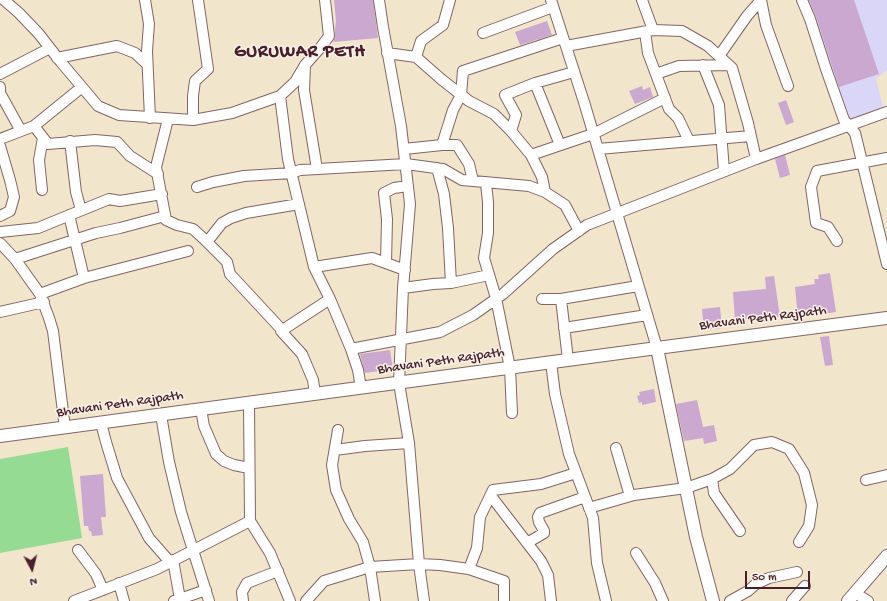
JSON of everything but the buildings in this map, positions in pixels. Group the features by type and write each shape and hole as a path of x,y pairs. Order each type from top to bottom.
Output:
{"main road":[{"name":"Bhavani Peth Rajpath","path":"0,436 887,318"},
{"path":"657,348 696,536 713,601"},
{"path":"852,597 887,556"}],"street":[{"path":"4,0 39,34 57,58 98,106 119,115 193,120 232,113 280,96 295,82 305,65 329,36 325,0"},
{"path":"145,0 149,24 147,51 150,118"},
{"path":"193,120 193,96 195,81 208,69 198,0"},
{"path":"379,0 404,149 410,204 403,288 399,383 409,443 419,564 424,601"},
{"path":"416,57 421,41 444,25 450,0"},
{"path":"719,56 747,16 761,0 766,25 788,86"},
{"path":"802,0 810,19 844,120 855,133 862,163 883,225 887,264"},
{"path":"645,1 649,31 648,53 669,109 678,118 689,141"},
{"path":"483,33 552,3 598,149 657,348"},
{"path":"442,145 454,110 461,95 463,71 565,42 649,31 682,30 708,46 732,68 756,159"},
{"path":"57,58 118,46 134,53 148,64"},
{"path":"0,74 50,48"},
{"path":"387,53 416,57 469,101 494,114 511,131 531,155 542,177 545,192"},
{"path":"305,65 304,90 318,169"},
{"path":"656,74 679,66 729,65"},
{"path":"703,66 719,105 724,171"},
{"path":"511,131 516,115 506,95 535,83 574,72"},
{"path":"535,83 560,145"},
{"path":"0,87 0,93 21,131"},
{"path":"0,139 34,126 82,87"},
{"path":"280,96 288,159 314,267 330,299 351,349 358,370 361,388"},
{"path":"531,155 593,134 665,98"},
{"path":"351,349 440,332 473,315 496,298 553,249 587,225 724,171 887,112"},
{"path":"168,119 156,167 166,220 177,225 193,229 227,262 230,274 302,354 313,380 315,394"},
{"path":"34,126 48,144 95,140 117,142 130,156 158,174"},
{"path":"598,149 751,136"},
{"path":"42,190 39,160 43,138"},
{"path":"70,141 76,192 81,210"},
{"path":"404,149 457,145 469,164 473,181"},
{"path":"0,146 14,197 10,211 0,216"},
{"path":"837,241 828,227 816,222 811,187 817,171 887,158"},
{"path":"197,187 213,182 244,176 292,173 300,170 406,164 443,169 462,180 529,186 545,192 565,205 579,231"},
{"path":"437,168 444,194 448,228 451,283"},
{"path":"486,183 488,202 488,233 484,258 496,298 510,368 512,413"},
{"path":"386,263 388,219 384,193 394,188 408,186"},
{"path":"0,232 38,228 109,199 120,201 162,194"},
{"path":"207,242 222,223 231,218 246,213 299,204"},
{"path":"69,215 84,278"},
{"path":"15,258 96,233 165,216"},
{"path":"0,243 15,258 42,298 53,331 65,428"},
{"path":"0,312 42,298 84,278 188,251"},
{"path":"314,267 372,258 405,270"},
{"path":"403,288 451,283 489,274"},
{"path":"542,299 561,299 638,286"},
{"path":"282,330 330,299"},
{"path":"561,299 568,360"},
{"path":"564,328 647,315"},
{"path":"551,362 555,394 569,454 593,518 597,563 606,601"},
{"path":"249,403 250,520 270,553 290,601"},
{"path":"201,409 204,426 216,454 224,461 249,468"},
{"path":"161,415 169,462 193,550 209,601"},
{"path":"101,423 117,478 149,538 172,561 177,600 206,590"},
{"path":"338,430 332,466 336,490 349,519 363,542 370,567 375,601"},
{"path":"589,508 630,496 686,488 712,479 730,469 754,445 772,442 789,449 804,473 812,505 808,526 799,542"},
{"path":"335,450 409,443"},
{"path":"616,448 630,496"},
{"path":"469,569 477,548 480,517 493,490 541,484 576,473"},
{"path":"866,480 887,474"},
{"path":"712,479 714,493 740,531"},
{"path":"490,496 541,562 548,575 551,601"},
{"path":"527,543 544,533 539,522 538,517 540,514 585,497"},
{"path":"74,601 157,569 250,520"},
{"path":"78,550 96,574 103,590"},
{"path":"636,553 655,583 663,601"},
{"path":"306,601 324,581 370,567 419,564 469,569 504,581 504,601"},
{"path":"243,601 242,592 247,583 278,571"},
{"path":"730,601 748,591 756,584 769,578 797,572"},
{"path":"119,583 124,601"},
{"path":"792,601 805,586"},
{"path":"852,597 868,601"}],"shaded area":[{"path":"805,0 887,0 887,70 876,79 883,107 849,120"}],"green space":[{"path":"68,447 82,538 0,553 0,459"}],"district":[{"name":"GURUWAR PETH","path":"300,53"}]}
